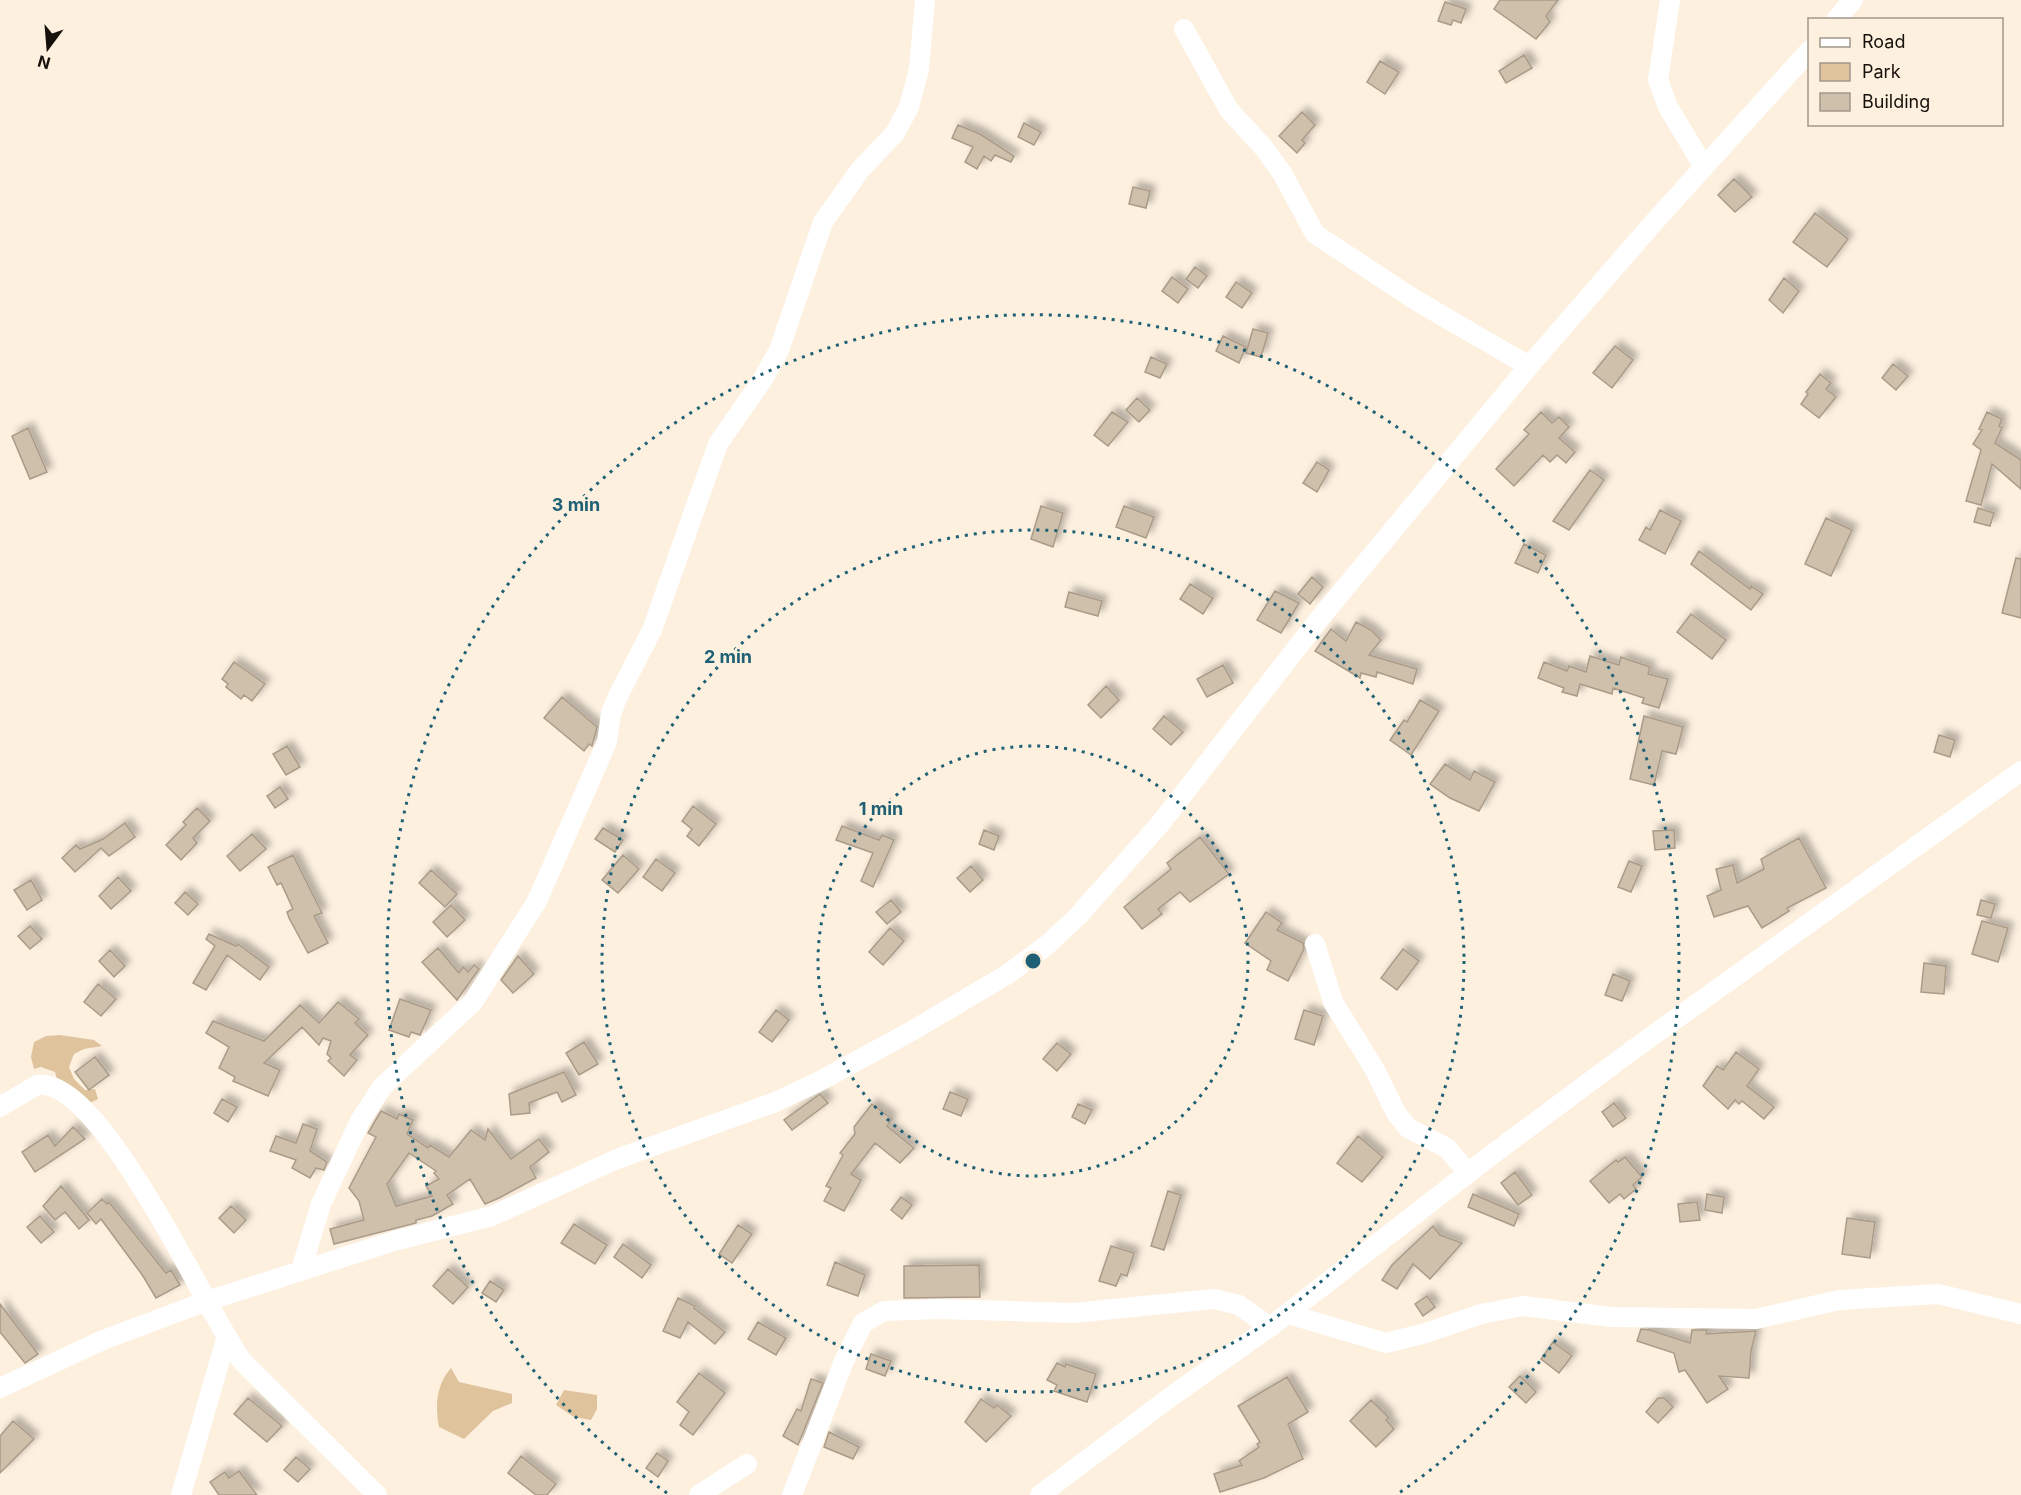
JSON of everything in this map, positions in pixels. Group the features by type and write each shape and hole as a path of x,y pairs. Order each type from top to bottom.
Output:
{"street":[{"path":"301,1270 321,1204 360,1121 382,1087 472,1002 537,901 607,742 611,713 618,694 652,630 718,444 763,379 779,350 823,222 860,170 895,134 909,107 919,69 925,0"},
{"path":"1670,0 1658,80 1673,117 1704,167"},
{"path":"1838,18 1853,0"},
{"path":"1184,29 1229,110 1264,148 1282,173 1315,234 1417,301 1529,366"},
{"path":"0,1388 103,1340 207,1301 394,1241 492,1216 617,1159 792,1095 910,1032 1024,963 1077,917 1160,824 1320,618 1529,366 1808,51"},
{"path":"1040,1495 1169,1398 1288,1314 1468,1173 1634,1049 2021,771"},
{"path":"1315,944 1333,1002 1375,1070 1396,1113 1408,1128 1447,1148 1468,1173"},
{"path":"0,1107 37,1085 44,1084 57,1089 72,1100 108,1138 128,1166 188,1264 226,1339 242,1361 377,1495"},
{"path":"1288,1314 1386,1343 1426,1333 1481,1314 1523,1306 1611,1317 1756,1319 1839,1300 1938,1294 2021,1314"},
{"path":"792,1495 844,1361 863,1323 884,1311 938,1309 1073,1313 1214,1299 1239,1305 1270,1327"},
{"path":"181,1495 226,1339"},
{"path":"699,1495 747,1464"}],"green space":[{"path":"60,1035 94,1040 102,1046 84,1049 74,1054 69,1067 74,1079 85,1090 95,1089 98,1099 90,1103 58,1083 55,1072 41,1067 34,1069 31,1057 34,1042 46,1036"},
{"path":"451,1368 459,1382 512,1394 512,1403 493,1411 464,1439 439,1427 438,1396 442,1381"},
{"path":"564,1390 597,1395 597,1409 591,1420 574,1417 556,1405"}],"building":[{"path":"1500,0 1558,0 1546,16 1550,22 1536,39 1494,9"},
{"path":"1445,2 1466,9 1461,23 1453,20 1451,25 1438,21"},
{"path":"1524,55 1532,68 1506,83 1499,71"},
{"path":"1380,61 1399,72 1385,94 1367,82"},
{"path":"1302,112 1315,125 1302,140 1305,143 1297,153 1279,136"},
{"path":"1024,123 1041,132 1034,145 1018,137"},
{"path":"958,125 980,134 1014,156 1011,162 995,155 991,161 984,156 977,169 965,162 973,147 952,138"},
{"path":"1734,179 1752,197 1735,212 1718,195"},
{"path":"1133,187 1150,191 1146,208 1129,204"},
{"path":"1815,213 1848,239 1827,267 1793,242"},
{"path":"1195,267 1207,276 1198,288 1186,279"},
{"path":"1172,277 1188,289 1178,303 1162,291"},
{"path":"1784,278 1799,291 1783,313 1769,300"},
{"path":"1236,282 1252,293 1242,308 1226,297"},
{"path":"1253,329 1268,333 1261,357 1246,353"},
{"path":"1223,336 1246,347 1239,363 1216,351"},
{"path":"1615,346 1633,360 1612,388 1593,373"},
{"path":"1151,357 1167,364 1160,378 1145,372"},
{"path":"1893,364 1908,376 1896,390 1882,378"},
{"path":"1820,374 1831,383 1826,389 1836,397 1819,418 1801,404 1808,394 1806,392"},
{"path":"1137,398 1150,410 1139,422 1126,410"},
{"path":"1112,412 1128,422 1108,446 1094,435"},
{"path":"1541,412 1552,423 1559,417 1569,427 1559,438 1575,452 1566,463 1557,455 1550,462 1543,455 1514,486 1496,469 1529,434 1524,430"},
{"path":"1987,412 2002,419 1999,426 2002,428 1995,443 2021,460 2021,489 1992,464 1981,505 1966,501 1981,450 1973,444 1982,430 1979,429"},
{"path":"28,428 47,472 30,479 12,436"},
{"path":"1317,462 1329,470 1317,492 1303,483"},
{"path":"1590,470 1604,480 1569,530 1553,521"},
{"path":"1041,506 1063,513 1053,547 1031,539"},
{"path":"1124,506 1154,517 1146,538 1116,527"},
{"path":"1978,508 1994,513 1990,526 1974,522"},
{"path":"1660,510 1681,521 1665,554 1639,540 1646,527 1650,530"},
{"path":"1826,518 1852,530 1831,576 1805,564"},
{"path":"1524,544 1546,555 1538,573 1515,563"},
{"path":"1699,551 1750,589 1751,586 1763,594 1751,610 1691,564"},
{"path":"2016,558 2021,559 2021,618 2002,613"},
{"path":"1312,577 1323,587 1310,604 1298,594"},
{"path":"1190,584 1213,598 1203,614 1180,599"},
{"path":"1275,591 1299,603 1281,633 1257,620"},
{"path":"1069,592 1102,601 1098,616 1065,607"},
{"path":"1691,614 1726,640 1712,659 1677,632"},
{"path":"1356,622 1371,630 1381,640 1369,655 1417,669 1413,684 1377,672 1376,677 1361,673 1360,678 1315,651 1331,629 1346,641"},
{"path":"1590,656 1619,665 1621,657 1650,667 1648,674 1668,679 1659,708 1642,703 1644,698 1613,688 1612,694 1580,684 1577,696 1562,692 1564,688 1538,678 1544,662 1567,671 1569,666 1586,672"},
{"path":"234,662 265,684 252,701 244,695 241,699 226,687 228,684 222,679"},
{"path":"1223,665 1233,683 1207,697 1197,679"},
{"path":"1106,686 1119,700 1101,718 1088,705"},
{"path":"562,697 597,727 592,746 589,744 584,751 544,718"},
{"path":"1420,700 1439,711 1411,755 1390,740 1404,720 1407,722"},
{"path":"1164,716 1183,732 1171,745 1153,729"},
{"path":"1644,716 1683,727 1676,754 1662,751 1654,785 1630,779"},
{"path":"1939,735 1955,740 1950,757 1934,752"},
{"path":"287,746 300,767 286,775 273,754"},
{"path":"1445,764 1470,780 1474,771 1495,782 1479,811 1450,798 1430,784"},
{"path":"280,787 288,799 275,808 267,796"},
{"path":"693,806 716,824 699,846 687,836 692,829 682,821"},
{"path":"197,808 210,821 193,838 197,843 181,860 166,845 186,825 183,822"},
{"path":"125,823 135,837 109,856 101,848 75,872 62,858 76,845 80,849 103,839"},
{"path":"842,826 879,840 882,835 894,840 873,887 861,881 873,853 836,840"},
{"path":"603,828 623,840 615,852 595,839"},
{"path":"984,830 999,836 994,850 979,844"},
{"path":"1674,830 1675,848 1655,850 1653,831"},
{"path":"252,834 266,849 240,871 227,856"},
{"path":"1200,837 1229,874 1190,902 1180,892 1158,909 1162,914 1142,929 1124,907 1171,869 1167,863"},
{"path":"1799,838 1826,888 1787,908 1789,911 1762,928 1748,906 1714,917 1707,896 1721,890 1716,869 1733,865 1737,883 1764,869 1761,859"},
{"path":"293,855 322,913 314,916 328,943 308,953 289,918 287,912 293,909 281,883 277,885 268,867"},
{"path":"623,855 639,869 618,893 602,880"},
{"path":"656,859 675,873 662,891 643,877"},
{"path":"1629,861 1642,866 1631,892 1618,887"},
{"path":"971,866 983,880 970,892 957,878"},
{"path":"431,870 457,894 445,907 419,883"},
{"path":"118,877 131,891 111,909 99,896"},
{"path":"31,880 42,900 27,910 14,890"},
{"path":"185,892 198,904 188,915 175,903"},
{"path":"891,900 901,912 887,924 876,912"},
{"path":"1981,900 1995,904 1991,918 1977,915"},
{"path":"451,905 465,920 447,937 433,922"},
{"path":"1266,912 1282,923 1277,930 1303,943 1304,949 1288,981 1267,970 1271,961 1245,943"},
{"path":"1982,921 2008,928 1998,962 1972,954"},
{"path":"30,926 42,939 30,949 18,936"},
{"path":"890,928 904,941 883,965 869,952"},
{"path":"209,934 236,946 238,944 269,967 260,980 227,955 206,990 193,983 215,946 206,939"},
{"path":"438,948 459,973 463,967 468,972 474,965 479,969 457,1000 422,962"},
{"path":"1403,949 1419,961 1397,990 1381,978"},
{"path":"110,950 125,966 114,977 99,961"},
{"path":"518,956 534,974 513,993 501,980"},
{"path":"1924,963 1946,966 1944,994 1921,992"},
{"path":"1613,974 1630,981 1622,1001 1605,995"},
{"path":"98,984 116,999 101,1016 84,1002"},
{"path":"400,999 431,1010 420,1035 411,1032 409,1037 389,1030"},
{"path":"338,1002 359,1019 355,1023 368,1035 350,1055 357,1060 344,1076 328,1061 331,1058 327,1054 331,1041 323,1038 319,1045 302,1027 264,1063 280,1070 268,1096 233,1081 235,1077 219,1068 229,1047 206,1033 213,1021 264,1041 300,1005 319,1023"},
{"path":"776,1010 789,1020 772,1042 759,1032"},
{"path":"1304,1010 1323,1016 1314,1045 1295,1039"},
{"path":"584,1042 598,1064 579,1075 566,1053"},
{"path":"1057,1043 1071,1054 1057,1071 1043,1059"},
{"path":"1736,1052 1759,1069 1747,1086 1774,1107 1764,1119 1742,1101 1739,1104 1735,1100 1728,1109 1703,1086 1717,1066 1723,1070"},
{"path":"95,1057 109,1075 89,1090 75,1072"},
{"path":"564,1072 576,1095 562,1102 557,1092 529,1103 530,1113 511,1115 509,1094"},
{"path":"950,1092 968,1099 961,1116 943,1109"},
{"path":"820,1094 828,1103 792,1130 784,1120"},
{"path":"222,1099 237,1107 228,1122 214,1113"},
{"path":"1614,1103 1626,1118 1613,1127 1602,1112"},
{"path":"872,1104 892,1119 887,1126 914,1148 900,1163 875,1143 851,1174 861,1180 844,1211 824,1201 831,1188 826,1186 843,1155 840,1153 855,1134 854,1127"},
{"path":"1078,1104 1092,1110 1085,1124 1072,1117"},
{"path":"381,1111 397,1119 399,1114 413,1120 407,1134 428,1148 430,1145 449,1157 471,1130 485,1140 488,1129 511,1159 539,1139 549,1152 530,1167 536,1178 485,1204 470,1179 447,1195 453,1204 432,1216 416,1220 416,1223 334,1244 330,1229 364,1220 359,1201 349,1188 376,1137 368,1133","holes":["409,1153 436,1171 434,1173 439,1179 426,1186 432,1196 396,1206 387,1184"]},
{"path":"303,1124 317,1129 310,1151 327,1162 324,1170 316,1168 310,1178 292,1168 296,1160 270,1151 276,1136 296,1143"},
{"path":"73,1127 85,1139 35,1172 22,1152 48,1135 55,1146"},
{"path":"1358,1136 1383,1157 1362,1182 1337,1163"},
{"path":"1625,1157 1642,1177 1633,1185 1636,1189 1624,1199 1620,1194 1609,1203 1590,1181 1616,1160 1618,1162"},
{"path":"1515,1172 1532,1195 1518,1205 1501,1183"},
{"path":"61,1186 89,1220 79,1229 65,1212 55,1220 43,1206"},
{"path":"1168,1191 1181,1195 1164,1250 1151,1246"},
{"path":"1473,1194 1519,1214 1514,1226 1468,1207"},
{"path":"1707,1194 1724,1197 1722,1213 1705,1210"},
{"path":"901,1197 912,1205 902,1219 891,1210"},
{"path":"102,1199 107,1204 109,1202 166,1273 171,1270 180,1285 156,1298 143,1276 101,1219 96,1224 87,1213"},
{"path":"1697,1202 1700,1220 1680,1222 1678,1204"},
{"path":"231,1206 246,1220 234,1233 219,1218"},
{"path":"40,1216 54,1232 41,1243 27,1227"},
{"path":"1847,1218 1875,1222 1870,1258 1842,1254"},
{"path":"574,1224 607,1245 595,1264 561,1243"},
{"path":"738,1225 752,1234 732,1263 719,1254"},
{"path":"1433,1226 1440,1235 1462,1243 1430,1279 1413,1264 1397,1289 1382,1280 1392,1265"},
{"path":"623,1244 651,1265 642,1278 614,1257"},
{"path":"1111,1246 1134,1253 1127,1276 1121,1274 1116,1286 1099,1281"},
{"path":"835,1262 865,1275 858,1296 827,1285"},
{"path":"979,1265 980,1297 904,1298 904,1266"},
{"path":"448,1269 468,1287 453,1304 433,1286"},
{"path":"490,1281 504,1290 496,1302 482,1293"},
{"path":"1427,1296 1435,1307 1423,1316 1415,1304"},
{"path":"678,1298 695,1306 694,1308 725,1332 715,1344 688,1322 680,1338 663,1331"},
{"path":"0,1304 38,1354 25,1363 0,1332"},
{"path":"758,1322 786,1338 776,1355 748,1339"},
{"path":"1641,1329 1690,1343 1692,1330 1707,1330 1706,1334 1756,1331 1751,1351 1749,1378 1719,1376 1728,1389 1707,1403 1685,1370 1679,1372 1674,1353 1637,1341"},
{"path":"1553,1342 1572,1356 1559,1373 1541,1359"},
{"path":"871,1354 891,1361 885,1376 866,1369"},
{"path":"1057,1363 1096,1374 1087,1402 1054,1391 1057,1385 1047,1380"},
{"path":"699,1373 725,1393 693,1435 680,1425 689,1412 677,1402"},
{"path":"1520,1376 1536,1392 1526,1403 1509,1387"},
{"path":"1287,1377 1308,1412 1288,1424 1303,1459 1264,1478 1220,1492 1214,1474 1242,1465 1239,1461 1259,1447 1257,1444 1260,1442 1238,1406"},
{"path":"811,1379 823,1383 798,1445 783,1436 797,1409 801,1411"},
{"path":"248,1398 282,1426 267,1442 234,1414"},
{"path":"1658,1398 1664,1398 1673,1407 1658,1423 1646,1412"},
{"path":"981,1399 994,1408 997,1405 1011,1416 986,1442 965,1422"},
{"path":"1371,1400 1389,1418 1386,1420 1394,1429 1376,1447 1350,1421"},
{"path":"13,1421 34,1439 0,1473 0,1436"},
{"path":"829,1432 859,1447 853,1459 824,1447"},
{"path":"657,1453 668,1461 658,1477 646,1468"},
{"path":"521,1456 556,1484 547,1495 536,1495 508,1473"},
{"path":"296,1457 310,1469 298,1482 284,1470"},
{"path":"239,1471 257,1495 219,1495 210,1482 225,1472 229,1478"}]}
